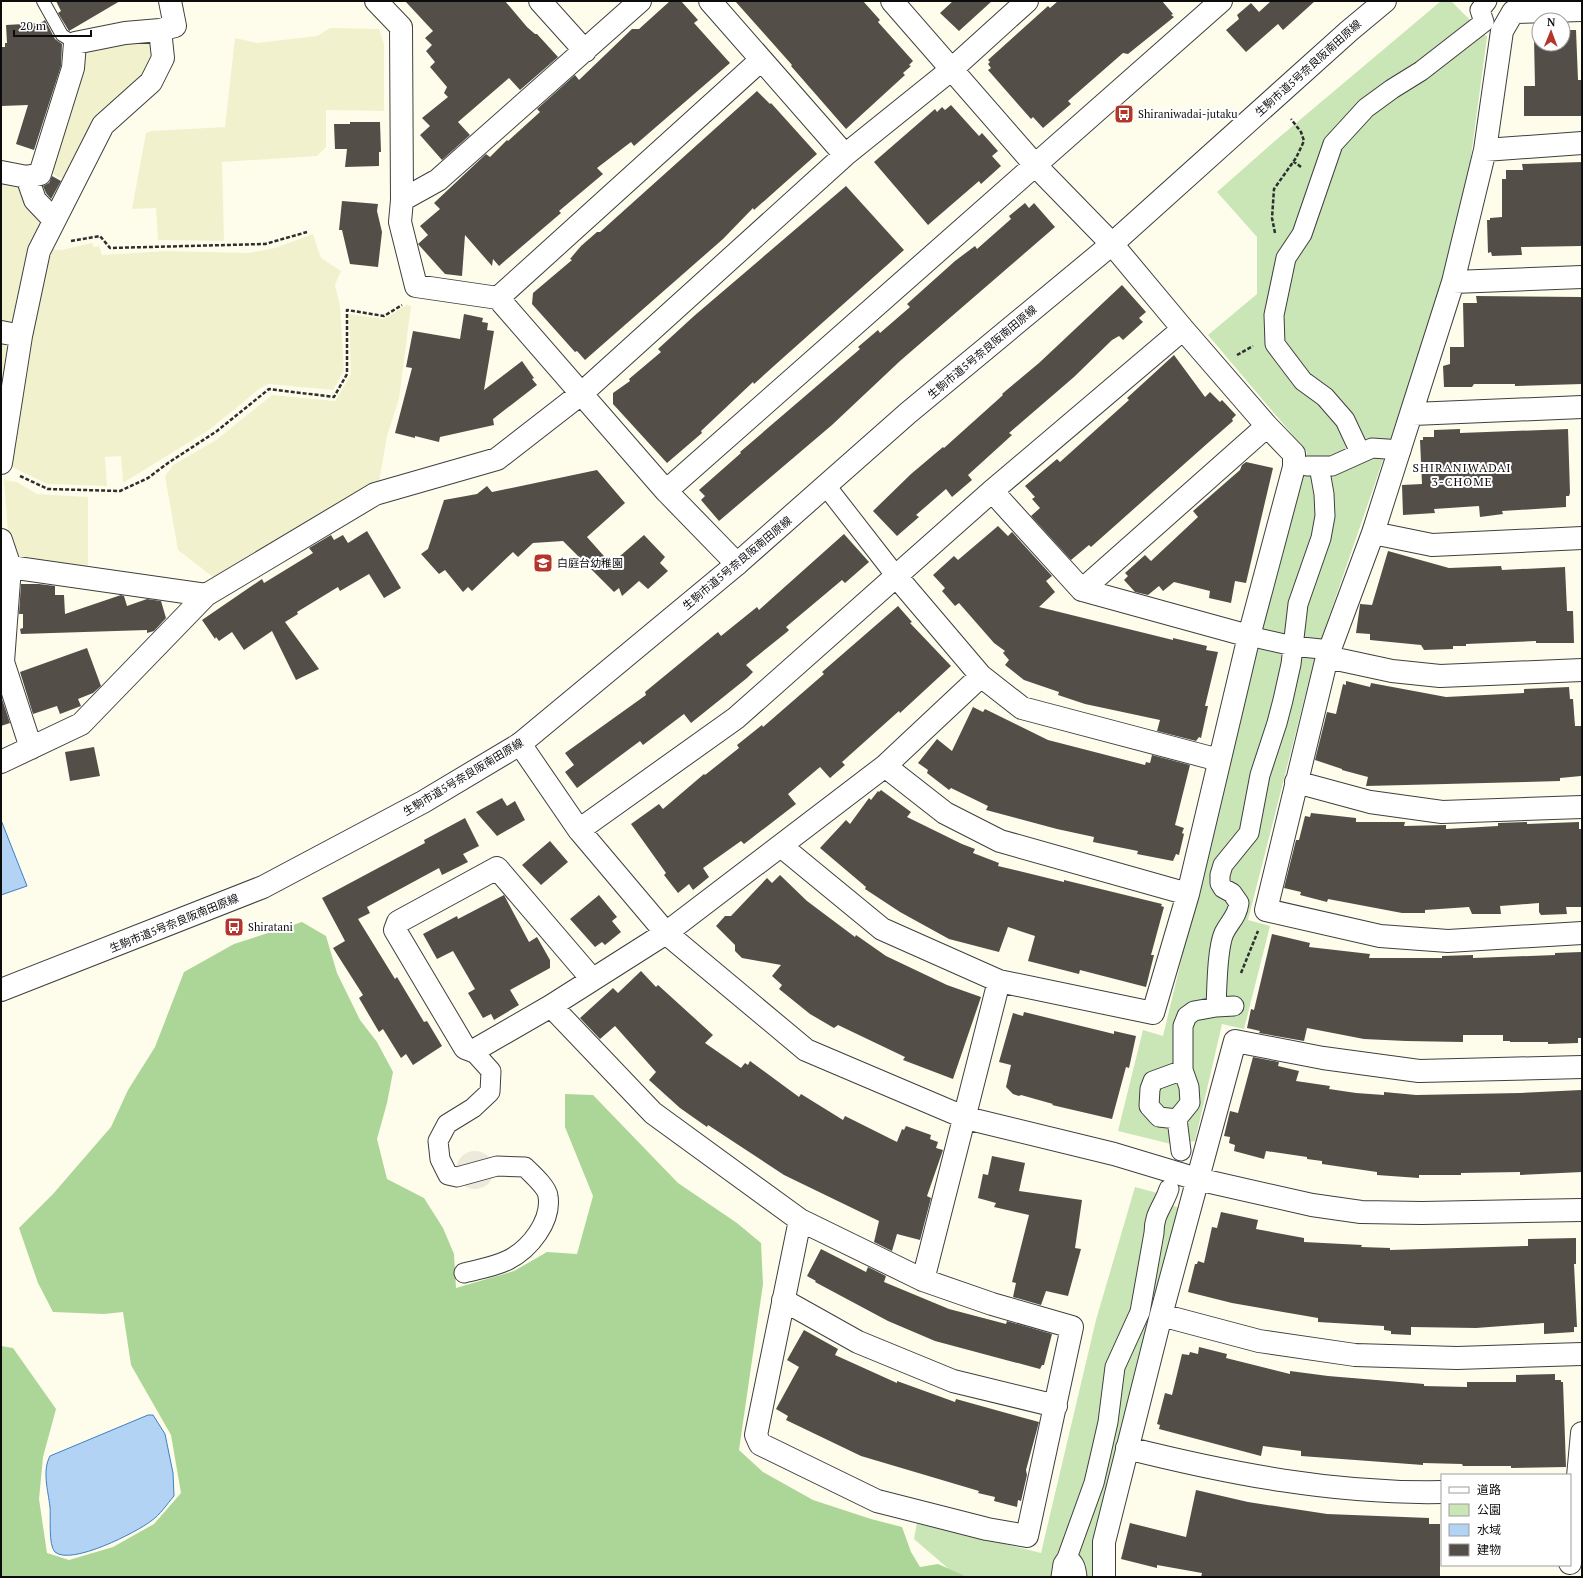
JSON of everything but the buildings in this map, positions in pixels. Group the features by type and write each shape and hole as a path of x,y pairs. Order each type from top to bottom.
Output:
{"street":[{"path":"1,172 27,177 40,174 73,68 75,43 139,31 160,30 176,26 170,1"},
{"path":"376,1 401,26 402,200 400,222 416,286 498,298 666,491 737,564"},
{"path":"540,1 585,51"},
{"path":"402,200 438,180 640,1"},
{"path":"710,1 846,155"},
{"path":"781,846 882,929 1000,981 1153,1013 1188,894 1249,636 1294,467 1294,454 1267,426 1112,244 1035,165 892,1"},
{"path":"1,762 80,724 206,595 375,494 497,459 582,393 846,155 952,69 1027,1"},
{"path":"666,491 1221,1"},
{"name":"生駒市道5号奈良阪南田原線","path":"1,990 263,887 423,802 520,744 737,564 908,413 1112,244 1385,1"},
{"path":"1360,452 1345,420 1325,397 1303,380 1276,344 1274,315 1286,258 1302,234 1333,144 1366,108 1392,89 1421,71 1488,16 1515,7 1582,10"},
{"path":"1488,16 1485,150 1453,282 1401,450 1373,533 1328,653 1266,910 1380,936 1448,941 1582,933"},
{"path":"8,468 11,334 39,251 103,125 151,82 163,58 160,30"},
{"path":"498,298 761,60"},
{"path":"1485,150 1582,143"},
{"path":"27,177 35,200 50,229"},
{"path":"1453,282 1582,277"},
{"path":"579,830 736,718 992,491 1183,329"},
{"path":"1412,414 1582,407"},
{"path":"1082,590 1267,426"},
{"path":"1294,467 1332,466 1348,460 1360,452 1372,448 1401,450"},
{"path":"1181,1151 1177,1119 1190,1103 1189,1087 1183,1070 1183,1026 1187,1016 1194,1011 1225,1006 1217,971 1224,932 1234,920 1239,902 1220,884 1220,875 1222,865 1249,833 1260,774 1277,723 1291,664 1298,604 1321,538 1325,516 1324,494 1319,466"},
{"path":"826,486 896,576 981,676 1022,708 1219,760"},
{"path":"992,491 1082,590 1249,636 1328,653 1392,672 1440,676 1582,670"},
{"path":"1373,533 1432,545 1582,538"},
{"path":"2,544 10,567 3,662 31,748"},
{"path":"10,567 206,595"},
{"path":"473,1051 551,1006 666,933 885,766 981,676"},
{"path":"520,744 579,830 666,933 806,1050 966,1118 1114,1154 1197,1179 1312,1205 1361,1212 1422,1213 1582,1210"},
{"path":"885,766 945,813 1000,841 1188,894"},
{"path":"1296,782 1370,802 1442,812 1582,807"},
{"path":"464,1273 489,1268 509,1260 535,1237 547,1215 548,1194 536,1178 525,1167 497,1166 457,1176 448,1175 440,1159 438,1140 447,1124 473,1108 490,1092 491,1071 473,1051 465,1048 395,930 398,922 497,868 592,979"},
{"path":"923,1280 966,1118 1000,981"},
{"path":"551,1006 653,1113 800,1220 923,1280 992,1304 1072,1327 1027,1536 987,1529 877,1501 760,1444 756,1435 800,1220"},
{"path":"1104,1577 1104,1542 1161,1316 1235,1040 1323,1058 1419,1071 1582,1067"},
{"path":"1177,1119 1158,1116 1149,1106 1150,1089 1153,1081 1183,1070"},
{"path":"1061,1577 1063,1564 1067,1558 1094,1483 1108,1422 1115,1367 1140,1312 1154,1233 1154,1221 1156,1213 1163,1206 1169,1188"},
{"path":"783,1300 858,1342 953,1381 1056,1406"},
{"path":"1161,1316 1259,1341 1355,1354 1457,1358 1582,1354"},
{"path":"1571,1552 1582,1432"},
{"path":"1127,1448 1202,1467 1315,1486 1394,1493 1441,1492"},
{"path":"1067,1558 1073,1562 1076,1568 1077,1577"},
{"path":"1569,1577 1570,1566"}],"lane":[{"path":"43,1 62,35 75,43"}],"path":[{"path":"1290,252 1277,239 1272,218 1274,189 1296,158 1304,141 1301,132 1291,119"},
{"path":"50,229 58,243 100,236 110,248 265,244 307,232"},
{"path":"8,468 48,490 120,491 148,478 217,431 270,389 334,397 347,374 347,310 384,316 408,302 416,286"},
{"path":"1219,370 1234,357 1252,346 1276,344"},
{"path":"1225,1006 1238,981 1266,910"}],"green space":[{"path":"1441,1 1451,1 1487,37 1465,201 1421,350 1315,657 1248,920 1270,926 1244,1029 1222,1024 1195,1141 1171,1144 1118,1131 1143,1030 1163,1036 1233,745 1307,452 1208,335 1257,294 1257,237 1217,192 1276,140"},
{"path":"330,28 379,29 384,44 384,111 326,110 326,147 317,156 222,162 224,241 158,240 156,208 132,209 146,133 151,131 225,127 235,38 257,43 317,36"},
{"path":"149,40 153,46 151,69 66,181 45,170 84,49"},
{"path":"1,177 18,178 40,222 39,233 33,242 23,270 11,329 1,328"},
{"path":"313,234 321,258 341,271 335,285 340,306 344,371 333,390 268,384 259,389 209,430 123,483 121,456 105,457 107,486 47,484 8,465 47,249 61,250 92,243 94,247 99,246 102,255 166,251 248,253 275,248"},
{"path":"407,305 411,306 399,399 387,436 379,482 260,553 213,577 178,550 165,476 173,465 216,440 272,395 335,401 351,374 349,314 384,319"},
{"path":"1,341 11,352 1,397"},
{"path":"4,480 17,482 37,494 88,497 88,570 42,560 21,562 9,546"},
{"path":"302,922 326,936 337,973 360,1020 377,1042 393,1072 387,1103 377,1139 387,1179 424,1198 443,1228 454,1254 456,1288 514,1271 547,1252 577,1254 593,1196 565,1127 565,1094 593,1095 678,1183 737,1223 761,1243 763,1284 739,1450 763,1472 813,1500 871,1519 902,1527 911,1552 920,1567 938,1564 965,1577 1,1577 1,1346 13,1348 56,1409 43,1457 39,1499 47,1553 69,1560 113,1547 154,1524 181,1493 171,1435 131,1365 123,1312 104,1314 53,1312 38,1283 19,1228 53,1194 111,1127 128,1090 155,1047 184,972 234,944"},
{"path":"1135,1187 1161,1194 1174,1206 1180,1208 1114,1474 1093,1544 1092,1577 958,1577 914,1539 917,1522 1041,1553 1096,1320"}],"shaded area":[{"path":"475,1151 485,1154 491,1160 494,1170 491,1180 485,1186 475,1189 465,1186 459,1180 456,1170 459,1160 465,1154"}],"water":[{"path":"1,820 27,886 1,895"},
{"path":"148,1415 153,1415 165,1434 173,1473 174,1496 154,1519 119,1539 104,1546 75,1555 63,1555 55,1552 51,1543 50,1507 46,1481 46,1468 50,1456"}],"place":[{"name":"Shiraniwadai-jutaku","path":"1124,114"},
{"name":"白庭台幼稚園","path":"543,563"},
{"name":"Shiratani","path":"234,927"}],"district":[{"name":"SHIRANIWADAI 3-CHOME","path":"1462,474"}]}
